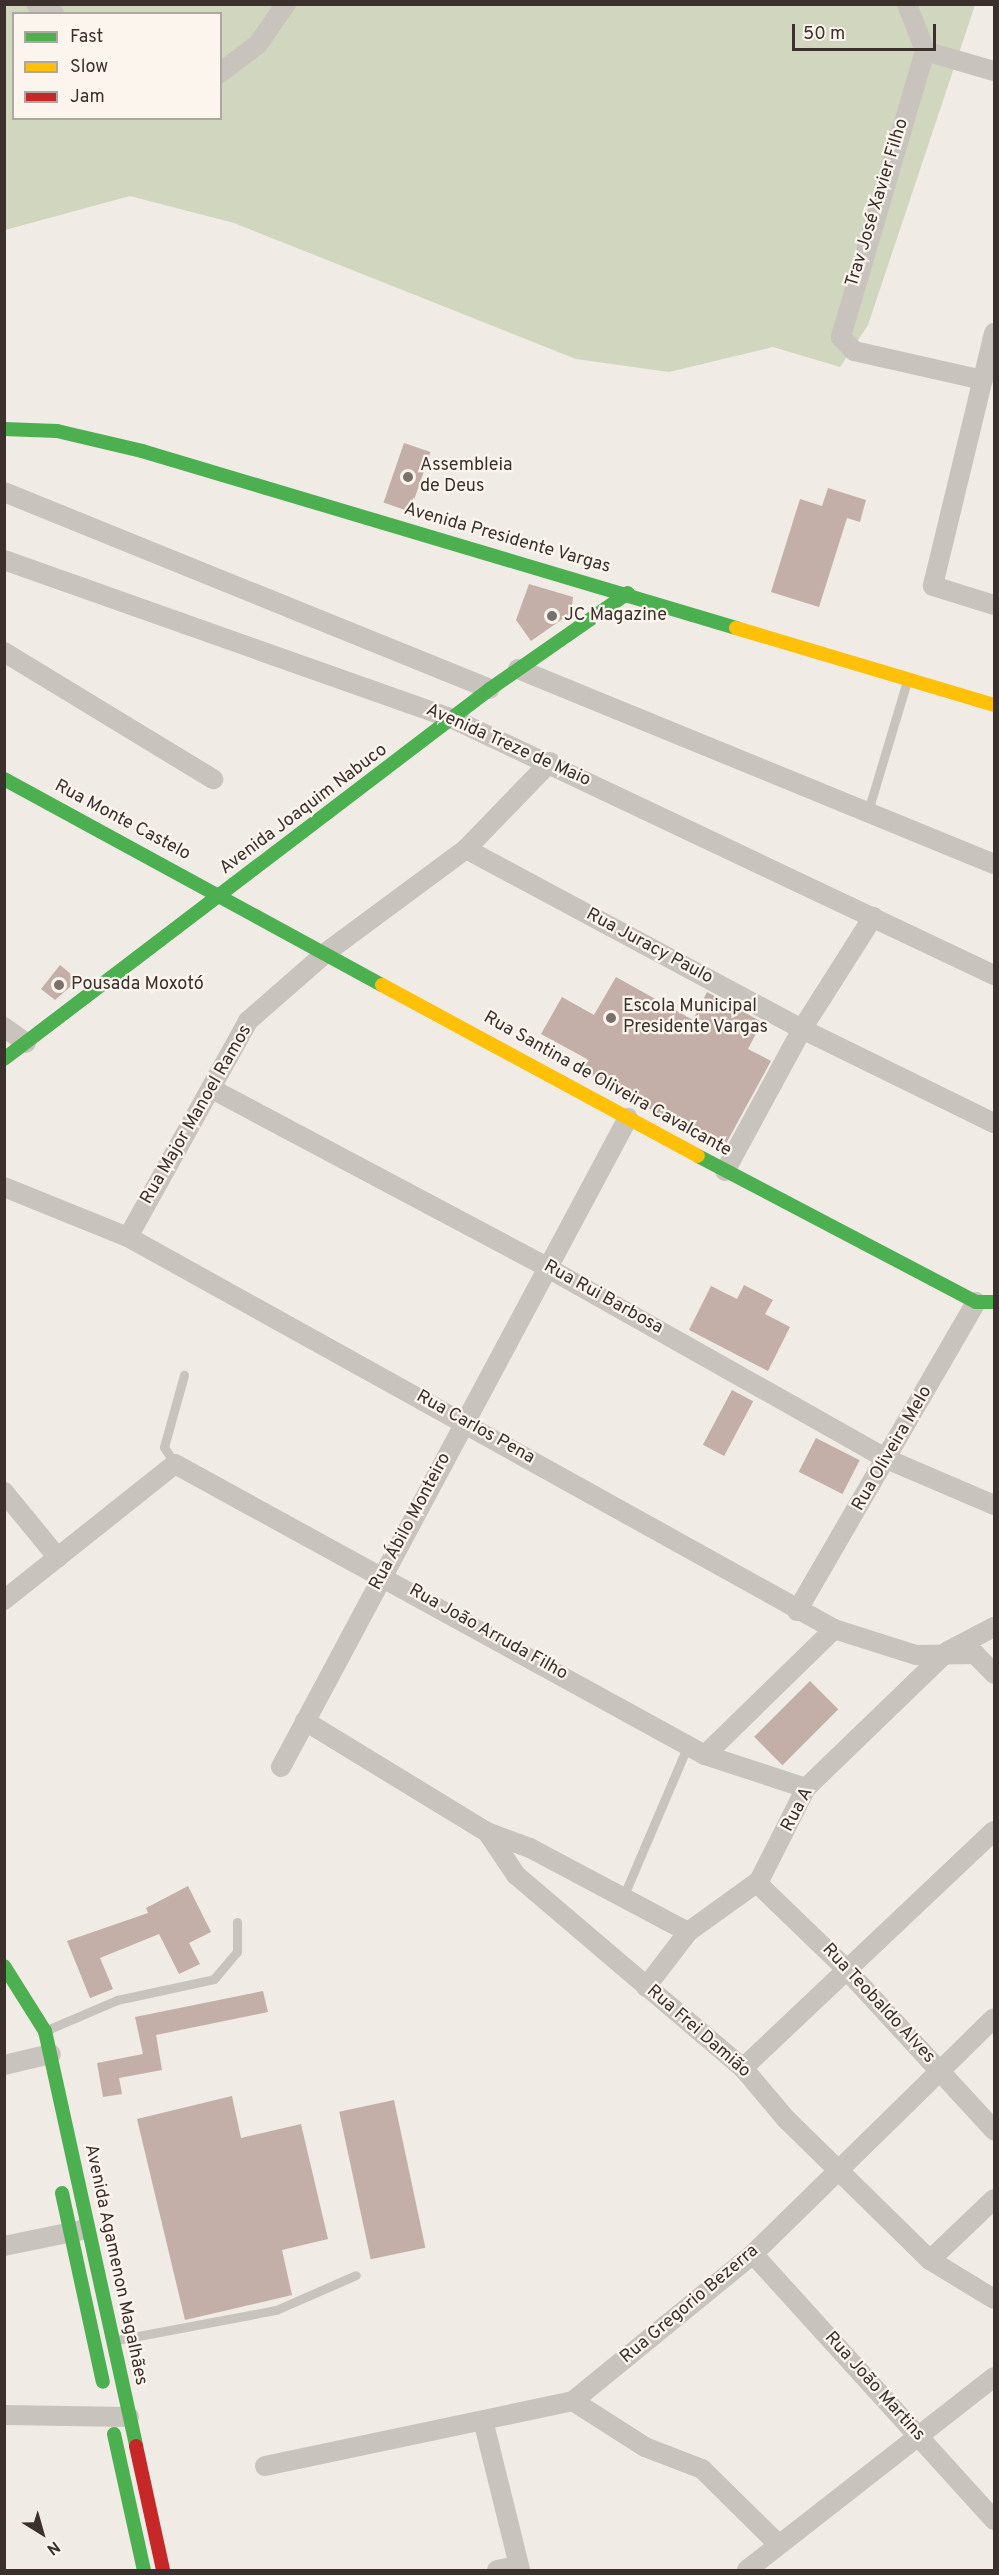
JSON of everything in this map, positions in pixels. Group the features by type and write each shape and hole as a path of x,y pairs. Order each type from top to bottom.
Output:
{"main road":[{"name":"Avenida Presidente Vargas","path":"4,429 57,431 142,451 628,593 994,705"},
{"name":"Avenida Joaquim Nabuco","path":"4,1059 224,895 489,689 628,593"},
{"name":"Rua Monte Castelo","path":"4,779 224,895"},
{"name":"Rua Santina de Oliveira Cavalcante","path":"224,895 725,1171 985,1302"},
{"name":"Avenida Agamenon Magalhães","path":"8,1971 45,2031 43,2056 47,2116"},
{"name":"Avenida Agamenon Magalhães","path":"8,1971 43,2056 79,2231 94,2343 140,2468 163,2571"},
{"name":"Avenida Agamenon Magalhães","path":"58,2174 79,2231 113,2340 120,2418 121,2472 144,2571"},
{"path":"121,2472 140,2468"}],"street":[{"path":"36,4 50,12"},
{"path":"222,71 258,44 286,4"},
{"path":"907,4 925,51 994,71"},
{"name":"Trav José Xavier Filho","path":"925,51 840,328 854,351 986,391"},
{"path":"994,333 986,391 933,586 994,605"},
{"path":"4,492 489,689"},
{"name":"Avenida Treze de Maio","path":"4,560 453,719 550,762 994,975"},
{"path":"4,652 213,779"},
{"path":"518,669 994,864"},
{"name":"Rua Major Manoel Ramos","path":"128,1237 213,1089 248,1022 328,951 466,849 550,762"},
{"name":"Rua Juracy Paulo","path":"466,849 802,1029 994,1123"},
{"path":"725,1171 802,1029 873,917"},
{"path":"4,1027 26,1043"},
{"name":"Rua Rui Barbosa","path":"213,1089 548,1268 889,1460 994,1505"},
{"name":"Rua Ábilo Monteiro","path":"281,1767 628,1118"},
{"name":"Rua Carlos Pena","path":"4,1188 128,1237 465,1421 797,1611 834,1629 916,1655 948,1651"},
{"name":"Rua Oliveira Melo","path":"797,1611 985,1302"},
{"path":"4,1600 175,1464"},
{"name":"Rua João Arruda Filho","path":"175,1464 383,1575 705,1755 806,1788"},
{"path":"4,1492 58,1558"},
{"name":"Rua A","path":"646,1987 688,1932 757,1883 806,1788 948,1651 994,1627"},
{"path":"705,1755 834,1629"},
{"path":"948,1651 975,1654 994,1674"},
{"name":"Rua Frei Damião","path":"305,1721 487,1832 624,1895 688,1932"},
{"path":"743,2068 844,1967 994,1831"},
{"name":"Rua Frei Damião","path":"487,1832 516,1875 743,2068 837,2169 930,2260 994,2299"},
{"name":"Rua Teobaldo Alves","path":"757,1883 844,1967 994,2130"},
{"name":"Rua Gregorio Bezerra","path":"265,2466 484,2424 573,2401 753,2254 837,2169 994,2018"},
{"path":"4,2066 43,2056"},
{"path":"930,2260 994,2199"},
{"path":"4,2246 79,2231"},
{"name":"Rua João Martins","path":"753,2254 994,2520"},
{"path":"747,2571 778,2544 994,2377"},
{"path":"573,2401 645,2447 702,2469 778,2544"},
{"path":"4,2415 120,2418"},
{"path":"484,2424 519,2568 497,2571"}],"lane":[{"path":"868,811 908,679"},
{"path":"175,1464 164,1447 184,1375"},
{"path":"624,1895 687,1745"},
{"path":"45,2031 117,2000 214,1979 237,1952 237,1922"},
{"path":"94,2343 276,2310 356,2275"}],"green space":[{"path":"5,5 975,5 868,325 840,367 773,347 669,372 576,359 234,223 130,196 5,230"}],"building":[{"name":"Assembleia de Deus","path":"404,443 430,452 410,512 383,503"},
{"path":"828,488 866,500 860,522 847,518 819,607 771,592 800,499 822,506"},
{"path":"529,584 573,597 571,613 531,641 516,620"},
{"name":"Pousada Moxotó","path":"60,965 78,980 55,1000 41,989"},
{"path":"616,977 693,1020 707,992 762,1022 748,1049 771,1061 722,1151 582,1069 587,1059 541,1034 562,997 594,1015"},
{"path":"744,1285 773,1300 765,1314 790,1327 768,1371 689,1330 711,1286 737,1299"},
{"path":"732,1390 753,1401 724,1456 703,1445"},
{"path":"816,1438 860,1460 842,1494 799,1472"},
{"path":"810,1681 838,1709 782,1765 754,1737"},
{"path":"188,1886 211,1932 189,1943 200,1964 179,1974 159,1934 100,1958 113,1989 90,1998 67,1941 148,1913 146,1908"},
{"path":"263,1991 268,2012 156,2035 162,2070 119,2078 122,2094 103,2097 97,2063 143,2054 135,2017"},
{"path":"232,2096 241,2138 301,2124 328,2239 282,2250 292,2295 185,2320 137,2119"},
{"path":"394,2100 425,2248 371,2259 339,2112"}],"traffic: fast":[{"path":"4,429 57,431 142,451 736,628"},
{"path":"4,1059 490,689 628,593"},
{"path":"4,779 382,985"},
{"path":"698,1156 976,1302 994,1302"},
{"path":"4,1966 45,2031 136,2446"},
{"path":"62,2193 103,2382"},
{"path":"114,2434 144,2570"}],"traffic: slow":[{"path":"736,628 994,705"},
{"path":"382,985 698,1156"}],"traffic: jam":[{"path":"136,2446 163,2570"}],"place":[{"name":"Assembleia de Deus","path":"408,477"},
{"name":"JC Magazine","path":"552,616"},
{"name":"Pousada Moxotó","path":"59,985"},
{"name":"Escola Municipal Presidente Vargas","path":"611,1018"}]}
